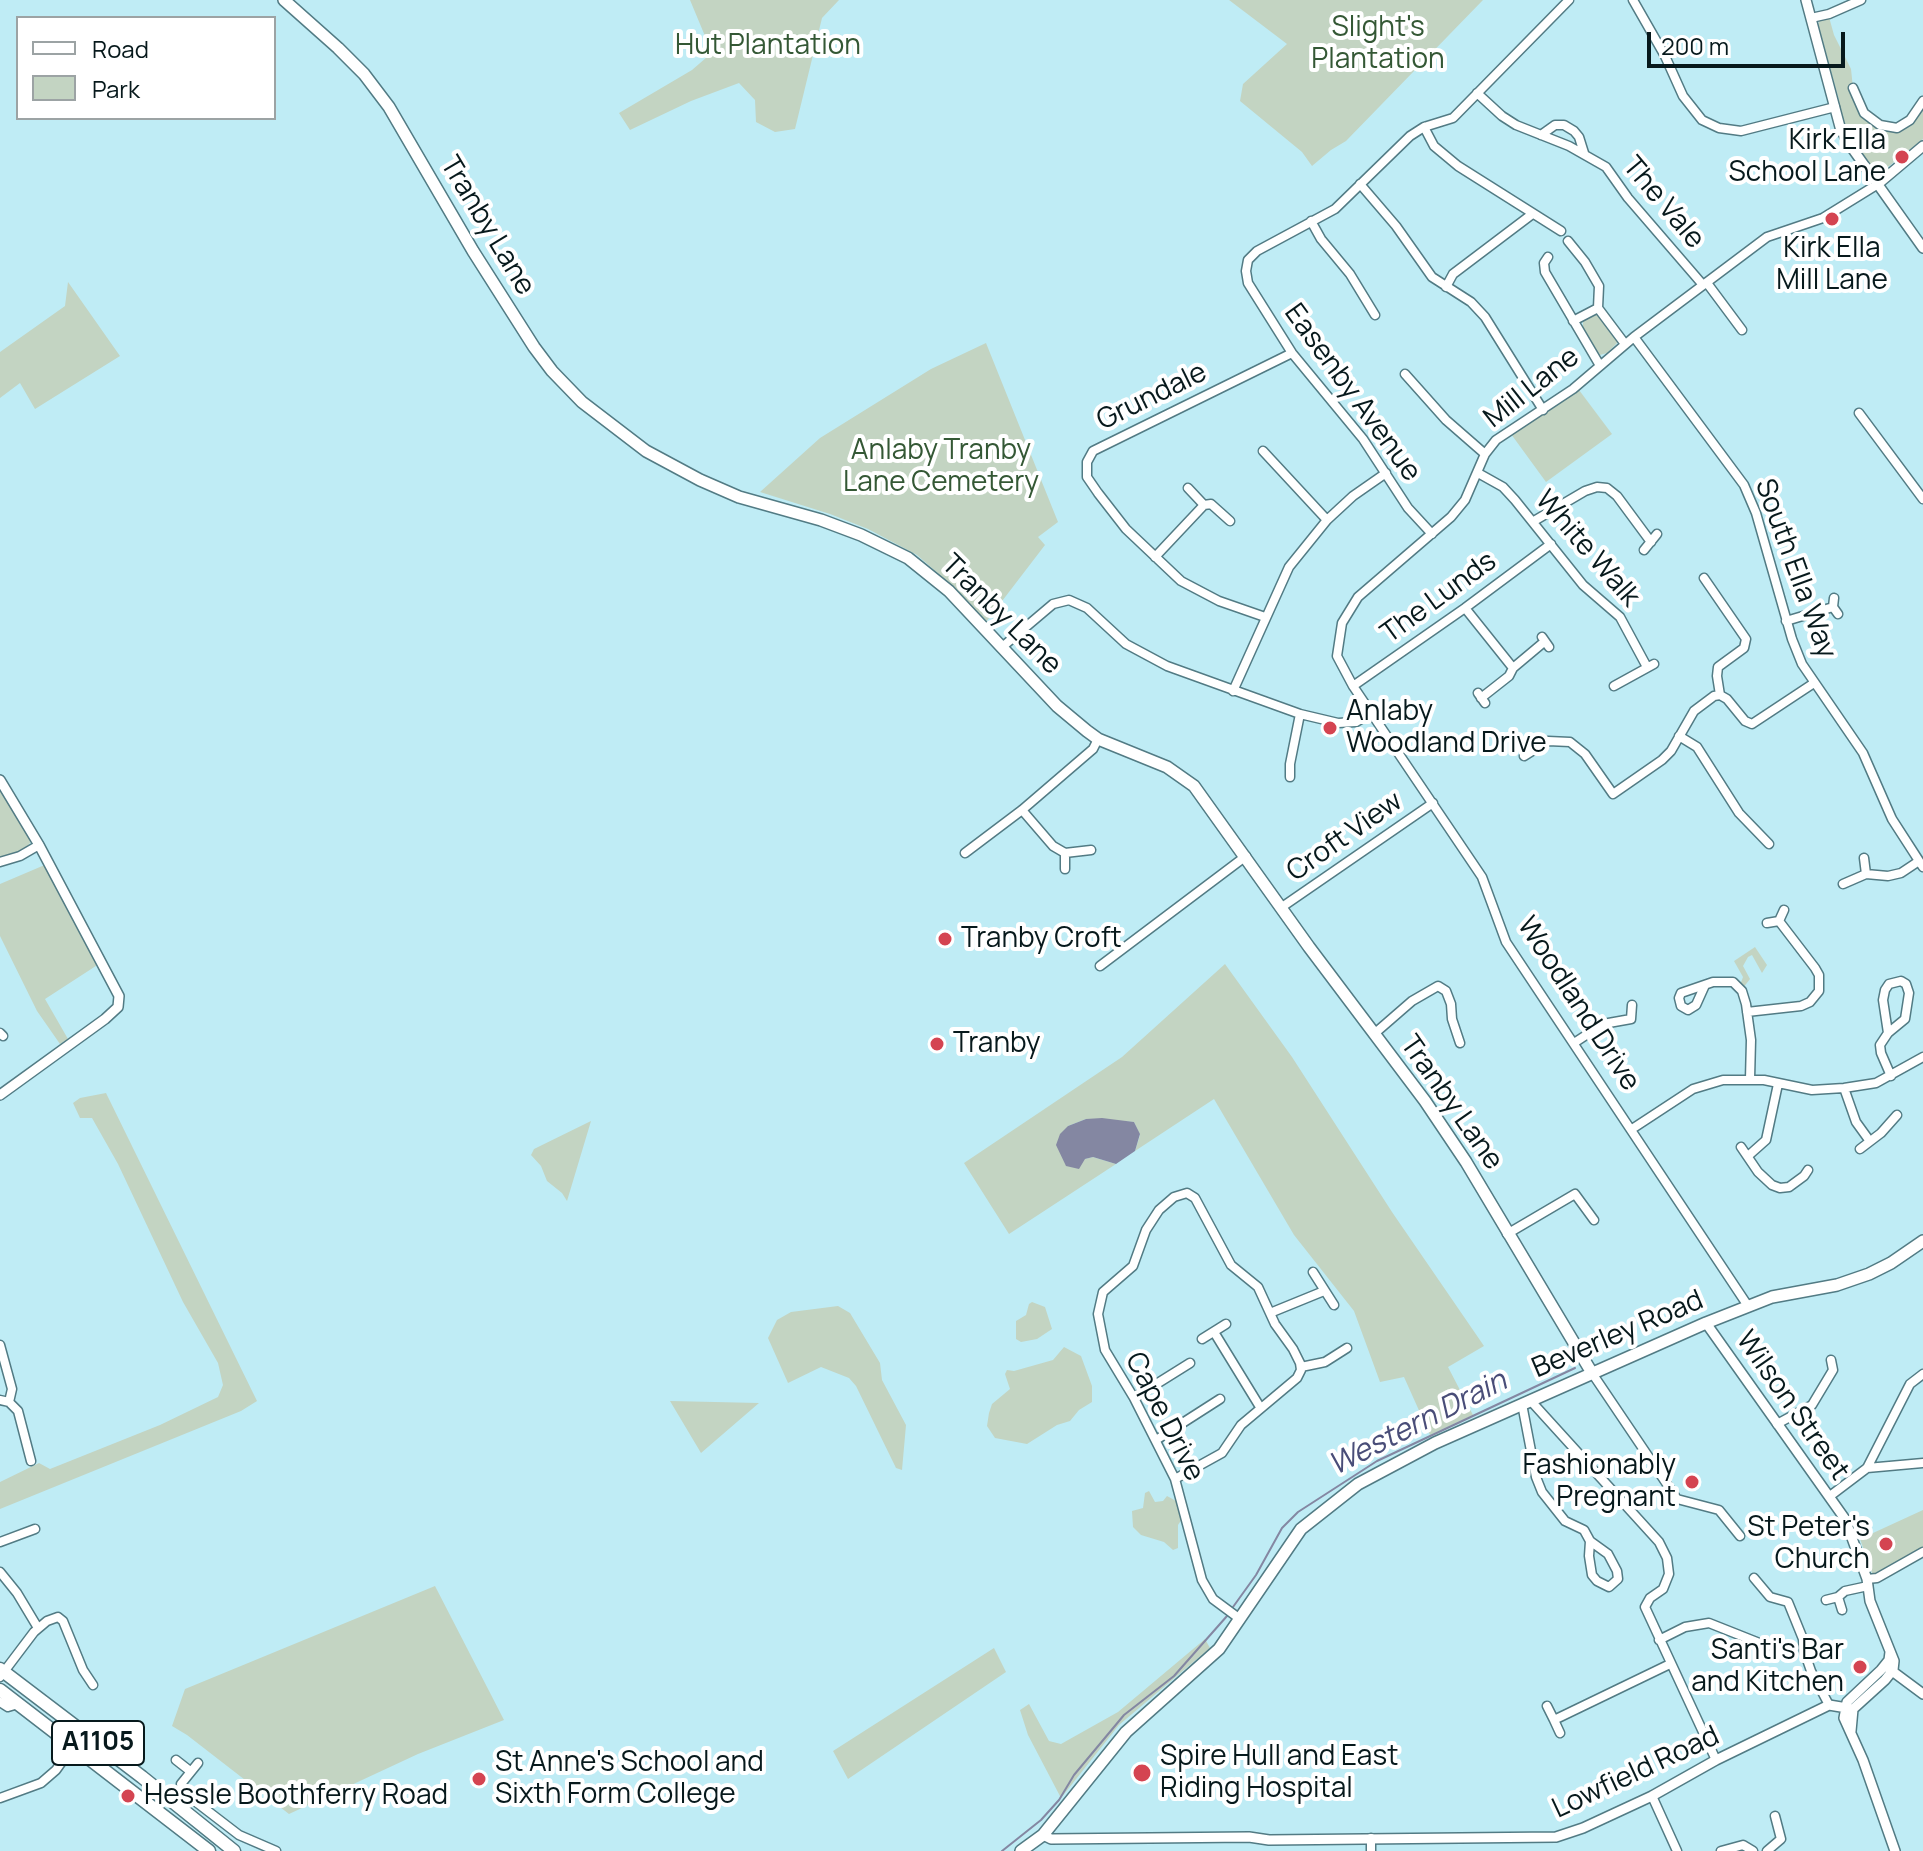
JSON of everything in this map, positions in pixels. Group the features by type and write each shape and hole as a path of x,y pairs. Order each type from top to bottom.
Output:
{"main road":[{"name":"Tranby Lane","path":"284,0 364,74 389,107 473,251 534,347 582,402 646,451 700,480 739,497 821,520 908,558 949,591 1057,706 1098,739 1167,767 1194,786 1466,1162 1592,1373"},
{"name":"Beverley Road","path":"1021,1851 1043,1835 1126,1732 1219,1649 1301,1529 1358,1484 1435,1443 1706,1323 1772,1297 1837,1285 1869,1274 1923,1241"},
{"name":"A1105","path":"1,1673 83,1732 234,1851"},
{"name":"A1105","path":"0,1690 209,1851"}],"street":[{"path":"1375,315 1350,274 1321,239 1311,221 1335,209 1410,136 1424,127 1453,118 1569,0"},
{"path":"1633,0 1665,56 1683,96 1702,120 1719,128 1741,131 1835,107"},
{"path":"1806,0 1847,141 1923,248"},
{"path":"1811,18 1861,0"},
{"path":"1853,88 1864,113 1880,125 1897,128 1910,120 1923,101"},
{"name":"The Vale","path":"1477,93 1502,116 1597,160 1615,177 1628,198 1742,330"},
{"name":"The Vale","path":"1541,135 1555,125 1564,125 1579,137 1584,153"},
{"path":"1424,127 1434,146 1458,166 1555,230"},
{"path":"1878,184 1923,146"},
{"path":"1360,184 1389,216 1432,277 1471,302 1485,317 1543,410"},
{"name":"Mill Lane","path":"1371,713 1337,656 1342,623 1358,597 1432,534 1465,500 1485,454 1496,440 1573,389 1599,364 1767,237 1823,218 1878,184"},
{"path":"1446,287 1453,274 1531,215"},
{"name":"Easenby Avenue","path":"1311,221 1257,251 1248,260 1248,283 1292,353 1363,439 1408,508 1432,534"},
{"path":"1568,241 1599,286 1598,308 1625,344"},
{"path":"1548,257 1544,263 1545,272 1599,364"},
{"path":"1573,321 1598,308"},
{"name":"South Ella Way","path":"1634,337 1744,485 1762,534 1796,652 1863,753 1892,819 1921,864"},
{"name":"Grundale","path":"1265,617 1219,601 1181,581 1126,529 1087,477 1087,462 1093,451 1292,353"},
{"path":"1420,374 1408,377 1446,420 1485,454"},
{"path":"1859,413 1923,499"},
{"path":"1269,452 1327,520"},
{"path":"1233,691 1289,567 1327,520 1353,496 1386,473"},
{"name":"White Walk","path":"1478,473 1503,487 1534,521 1583,585 1620,617 1651,666 1613,686"},
{"path":"1188,487 1204,505"},
{"path":"1534,521 1585,491 1607,488 1617,496 1651,542"},
{"path":"1155,557 1204,505 1211,504 1230,521"},
{"path":"1644,550 1657,534"},
{"name":"The Lunds","path":"1353,686 1551,544"},
{"path":"1704,578 1746,639 1744,648 1718,667 1720,695"},
{"path":"1001,648 1053,604 1069,600 1087,608 1126,644 1147,656 1233,691 1264,699 1300,714 1338,723 1356,722 1371,713"},
{"path":"1786,621 1835,607"},
{"path":"1465,608 1513,668"},
{"path":"1481,698 1545,642"},
{"path":"1524,756 1548,741 1570,742 1585,754 1613,794 1662,760 1694,711 1714,696 1727,699 1743,720 1752,724 1814,683"},
{"name":"Woodland Drive","path":"1371,713 1482,877 1506,942 1748,1306"},
{"path":"1279,771 1290,774 1300,714"},
{"path":"1679,736 1697,747 1739,813 1769,844"},
{"path":"965,853 1022,810 1093,749 1098,739"},
{"path":"0,780 39,845 119,996 118,1007 0,1095"},
{"name":"Croft View","path":"1282,907 1433,803"},
{"path":"1022,810 1053,846 1065,853 1091,850"},
{"path":"0,862 20,856 39,845"},
{"path":"1065,853 1065,869"},
{"path":"1100,966 1246,856"},
{"path":"1864,858 1866,874"},
{"path":"1840,884 1866,874 1888,876 1901,873 1921,864"},
{"path":"1779,921 1784,910"},
{"path":"1767,923 1779,921"},
{"path":"1747,1012 1801,1006 1810,1002 1819,991 1819,975 1815,968 1779,921"},
{"path":"1705,985 1719,980 1733,982 1742,991 1752,1052 1750,1079"},
{"path":"1888,1033 1883,1000 1885,990 1889,984 1901,981 1906,984 1909,993 1905,1019 1888,1033 1880,1045 1891,1076"},
{"path":"1374,1034 1412,1001 1438,986 1446,991 1460,1043"},
{"path":"1574,1043 1603,1024 1631,1019 1632,1005"},
{"path":"1632,1129 1693,1089 1723,1080 1750,1079 1812,1090 1844,1088 1876,1083 1923,1057"},
{"path":"1748,1156 1766,1140 1778,1084"},
{"path":"1844,1088 1856,1122 1869,1140"},
{"path":"1860,1149 1897,1115"},
{"path":"1741,1147 1758,1172 1772,1185 1789,1187 1807,1176"},
{"name":"Cape Drive","path":"1240,1619 1213,1599 1202,1580 1175,1479 1134,1398 1105,1350 1098,1314 1105,1288 1130,1269 1156,1214 1178,1195 1189,1194 1195,1198 1231,1265 1256,1283 1270,1313"},
{"path":"1507,1234 1575,1194 1594,1220"},
{"path":"1313,1272 1334,1305"},
{"path":"1175,1479 1222,1453 1235,1431 1297,1378 1301,1367 1270,1313 1324,1291"},
{"name":"Wilson Street","path":"1706,1323 1845,1519 1867,1582 1870,1601 1891,1649 1889,1668 1853,1695 1849,1708"},
{"path":"1202,1339 1226,1324"},
{"path":"1214,1332 1260,1407"},
{"path":"0,1345 12,1389 4,1401 18,1411 31,1461"},
{"path":"1301,1367 1319,1364 1347,1348"},
{"path":"1777,1424 1812,1405 1833,1370 1831,1358"},
{"path":"1134,1398 1190,1363"},
{"path":"1592,1373 1677,1499 1719,1510 1740,1536"},
{"path":"1830,1496 1867,1468 1910,1384 1923,1374"},
{"path":"1156,1440 1220,1399"},
{"path":"1526,1402 1536,1477 1542,1492 1565,1521 1584,1530 1590,1541 1608,1554 1618,1579 1615,1584 1603,1586 1592,1575 1590,1541"},
{"path":"1526,1402 1659,1542 1667,1558 1669,1574 1663,1589 1650,1598 1645,1607 1716,1760"},
{"path":"1867,1468 1923,1463"},
{"path":"0,1542 35,1529"},
{"path":"1825,1599 1838,1597 1923,1552"},
{"path":"0,1572 38,1628"},
{"path":"1754,1578 1770,1597 1788,1602 1803,1639 1811,1671 1829,1705"},
{"path":"1838,1597 1842,1610"},
{"path":"1,1673 38,1628 54,1618 63,1621 83,1670 93,1685"},
{"path":"1659,1640 1685,1627 1709,1623 1762,1646"},
{"path":"1554,1720 1670,1664"},
{"path":"1889,1668 1923,1694"},
{"path":"0,1702 8,1707 18,1704"},
{"name":"Lowfield Road","path":"1043,1835 1051,1839 1249,1837 1269,1840 1556,1837 1652,1796 1716,1760 1829,1705 1849,1708"},
{"path":"1547,1706 1560,1733"},
{"path":"1849,1708 1844,1718 1895,1851"},
{"path":"0,1798 41,1783 56,1770 83,1732"},
{"path":"176,1760 190,1771"},
{"path":"198,1763 181,1784 183,1792 239,1835 276,1851"},
{"path":"1652,1796 1677,1851"},
{"path":"1775,1816 1780,1842"},
{"path":"1371,1838 1371,1851"},
{"path":"1767,1851 1780,1842 1790,1840"},
{"path":"1721,1851 1743,1845 1753,1851"}],"green space":[{"name":"Hut Plantation","path":"690,0 839,0 822,18 795,129 775,132 756,122 755,100 739,83 691,101 630,130 619,113 692,70 707,57 705,36"},
{"name":"Slight's Plantation","path":"1229,0 1483,0 1346,141 1312,166 1302,152 1240,101 1243,84 1287,44"},
{"path":"1829,17 1834,35 1851,69 1862,116 1873,125 1894,130 1923,105 1923,139 1884,170 1875,171 1859,153 1840,118 1839,100 1818,24"},
{"path":"68,282 120,356 35,409 20,383 0,398 0,352 65,306"},
{"path":"1595,313 1601,314 1619,341 1607,353 1600,355 1595,352 1583,328 1583,322"},
{"name":"Anlaby Tranby Lane Cemetery","path":"986,343 1058,522 1038,537 1045,545 986,622 917,555 868,529 760,492 820,438 931,369"},
{"path":"1579,390 1612,434 1546,482 1511,434"},
{"path":"0,788 31,841 25,851 0,857"},
{"path":"47,864 102,962 45,999 68,1039 60,1044 37,1011 0,936 0,884"},
{"path":"1755,947 1767,965 1762,973 1752,955 1748,957 1743,966 1750,979 1743,988 1740,985 1743,977 1734,961"},
{"path":"1225,964 1292,1057 1392,1212 1484,1346 1448,1367 1473,1415 1430,1435 1404,1377 1380,1382 1354,1311 1294,1235 1214,1099 1135,1151 1140,1135 1134,1122 1086,1119 1068,1126 1085,1159 1093,1157 1116,1164 1009,1234 964,1163 1122,1057"},
{"path":"106,1093 257,1401 241,1411 0,1509 0,1482 39,1463 50,1469 160,1425 218,1397 223,1385 218,1363 183,1302 118,1164 92,1118 80,1118 73,1103 80,1098"},
{"path":"591,1121 567,1201 547,1181 541,1166 531,1155 534,1149"},
{"path":"1032,1302 1045,1307 1052,1329 1037,1339 1021,1342 1016,1339 1016,1321 1026,1315"},
{"path":"838,1306 850,1313 880,1363 882,1380 906,1425 902,1470 896,1468 856,1386 849,1378 821,1367 788,1383 768,1338 777,1320 791,1312"},
{"path":"1064,1347 1081,1356 1092,1386 1092,1402 1079,1410 1070,1421 1057,1425 1027,1444 995,1438 987,1426 989,1413 992,1404 1010,1389 1005,1374 1007,1370 1014,1371 1053,1360"},
{"path":"670,1401 759,1403 701,1453"},
{"path":"1149,1491 1155,1502 1163,1501 1167,1496 1178,1502 1182,1519 1178,1525 1178,1548 1173,1550 1164,1542 1141,1535 1133,1527 1132,1511 1143,1508 1145,1493"},
{"path":"1923,1510 1923,1549 1876,1574 1872,1573 1860,1539"},
{"path":"435,1586 504,1720 418,1754 289,1814 172,1726 185,1689"},
{"path":"1205,1639 1210,1648 1119,1725 1061,1798 1028,1735 1020,1710 1029,1704 1049,1741 1061,1744 1118,1712"},
{"path":"994,1648 1006,1672 848,1779 833,1751"}],"water":[{"path":"1086,1119 1134,1122 1140,1134 1135,1151 1116,1164 1093,1157 1085,1159 1079,1169 1066,1166 1056,1145 1060,1134 1068,1126"}],"waterway":[{"name":"Western Drain","path":"1233,1607 1256,1575 1282,1528 1298,1512 1377,1461 1575,1368"},
{"name":"Western Drain","path":"1002,1851 1041,1820 1124,1715 1174,1676 1227,1616"}],"place":[{"name":"Kirk Ella School Lane","path":"1902,157"},
{"name":"Kirk Ella Mill Lane","path":"1832,219"},
{"name":"Anlaby Woodland Drive","path":"1330,728"},
{"name":"Tranby Croft","path":"945,939"},
{"name":"Tranby","path":"937,1044"},
{"name":"Fashionably Pregnant","path":"1692,1482"},
{"name":"St Peter's Church","path":"1886,1544"},
{"name":"Santi's Bar and Kitchen","path":"1860,1667"},
{"name":"Spire Hull and East Riding Hospital","path":"1142,1773"},
{"name":"St Anne's School and Sixth Form College","path":"479,1779"},
{"name":"Hessle Boothferry Road","path":"128,1796"}]}
